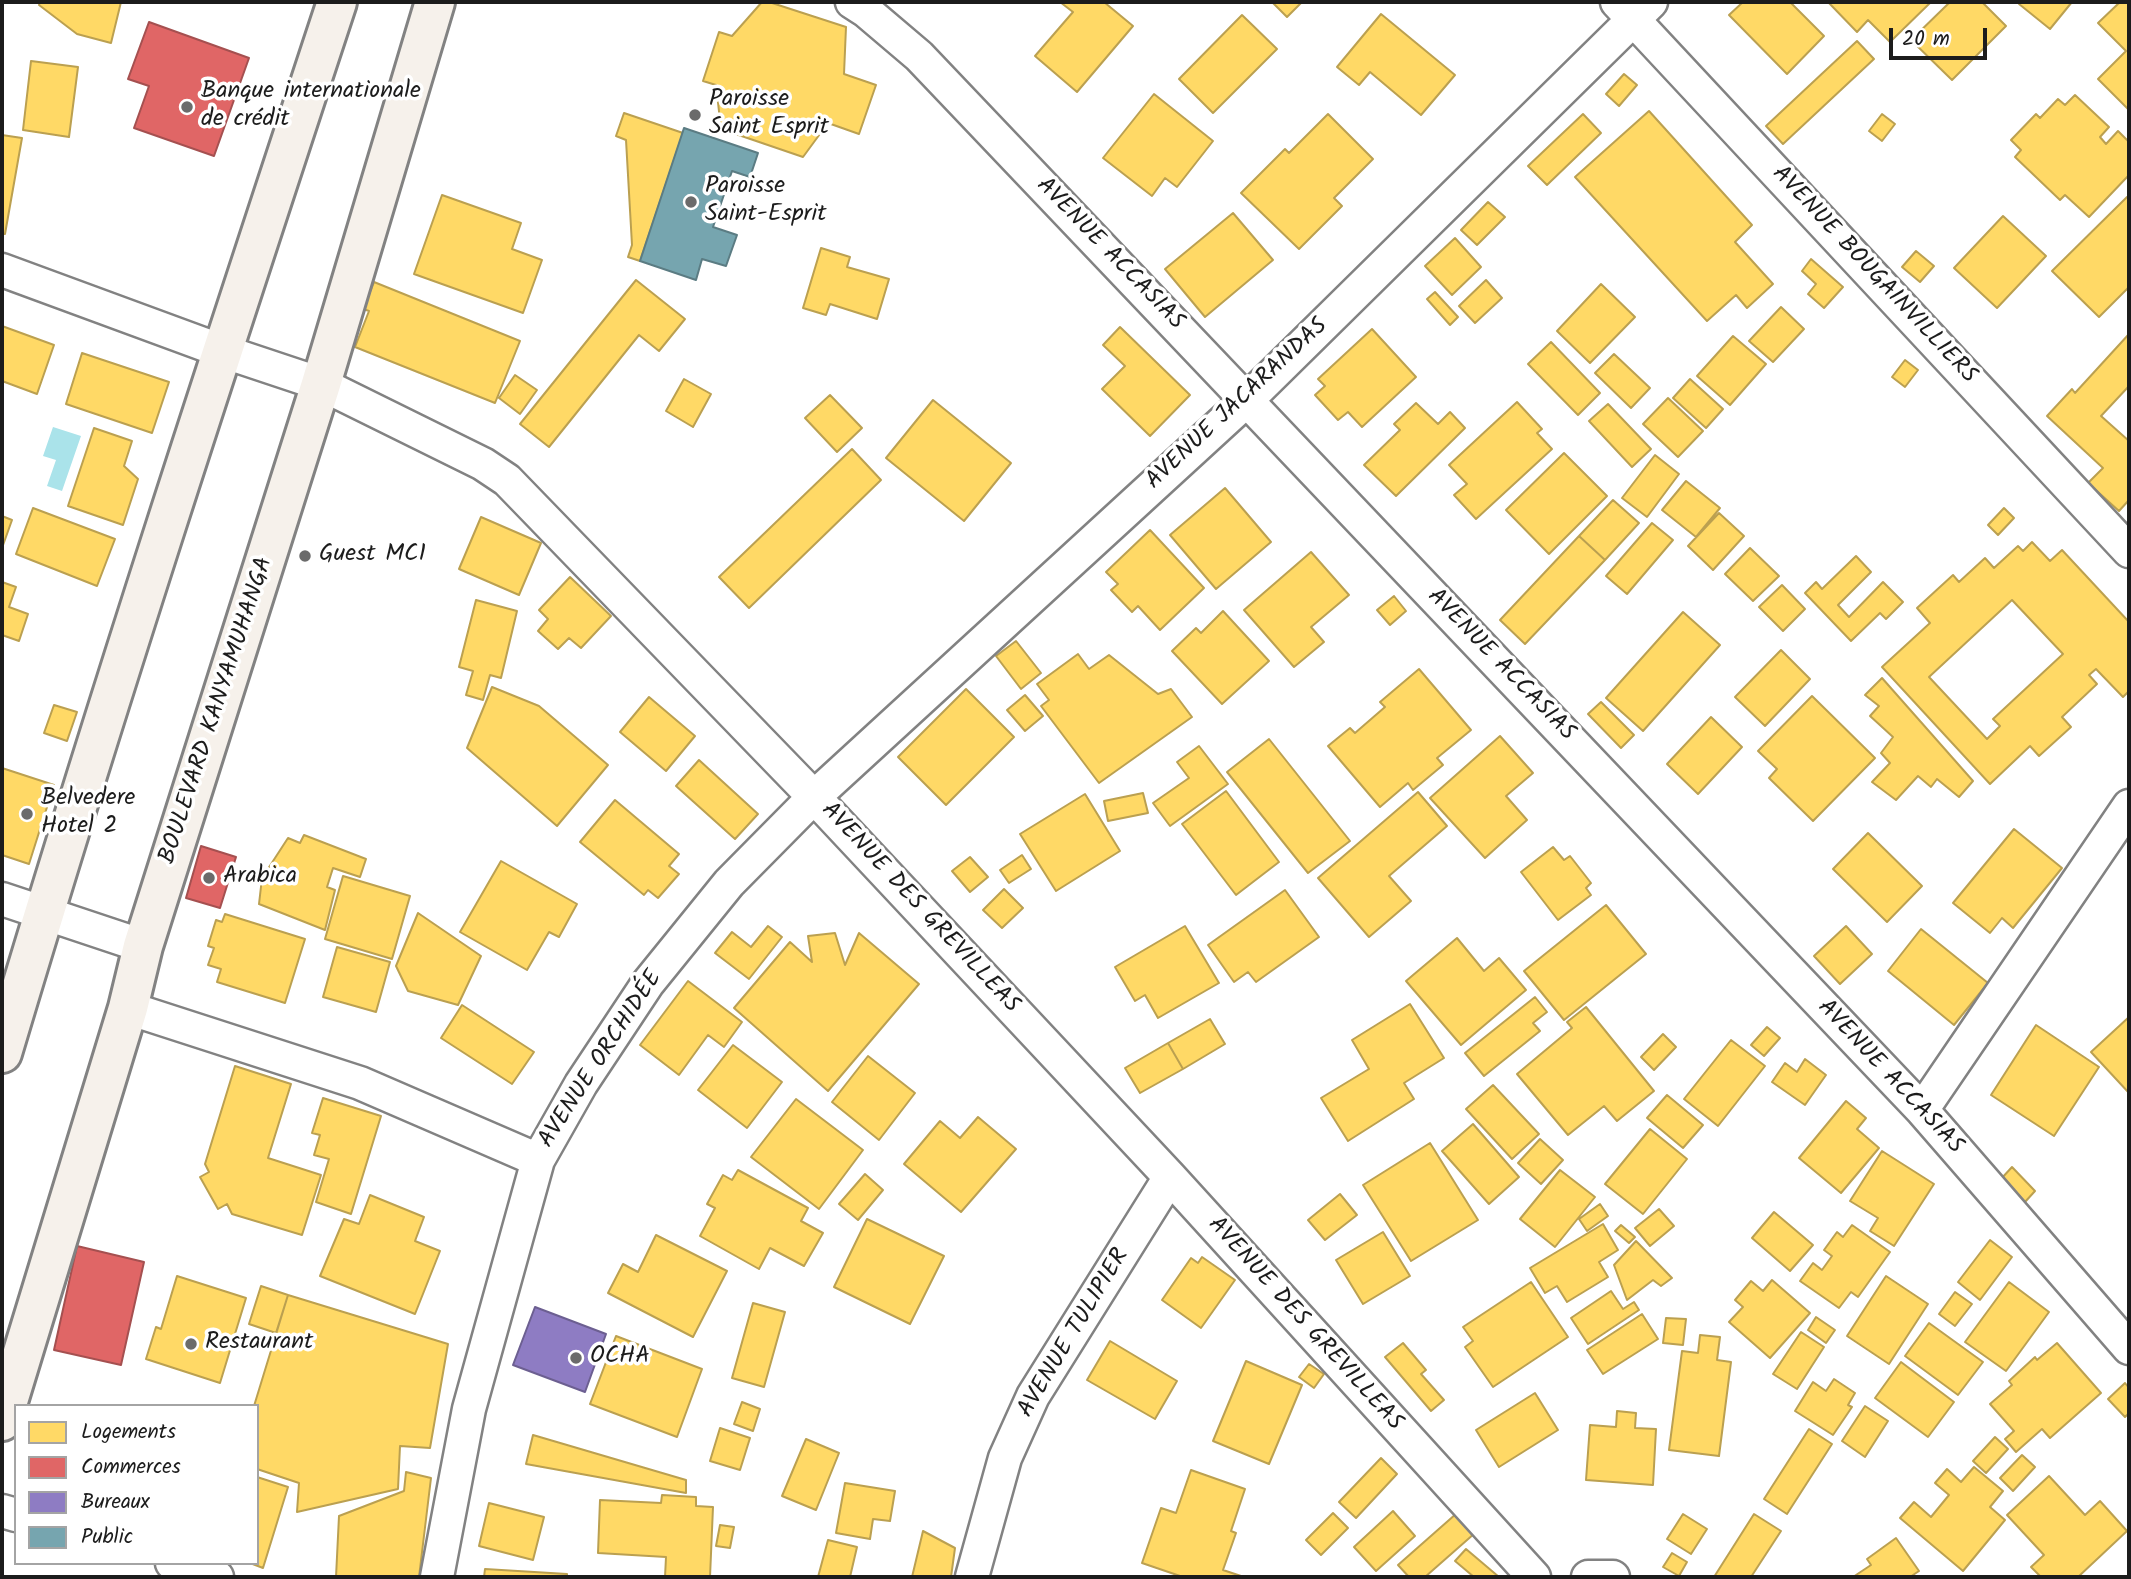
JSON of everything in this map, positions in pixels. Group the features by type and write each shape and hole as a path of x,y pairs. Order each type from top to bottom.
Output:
{"main road":[{"path":"2,1053 43,914 222,351 337,2"},
{"name":"BOULEVARD KANYAMUHANGA","path":"2,1421 128,1008 144,946 321,384 435,2"}],"street":[{"name":"AVENUE ACCASIAS","path":"852,2 919,56 1922,1110 2129,1348"},
{"name":"AVENUE JACARANDAS","path":"814,797 1247,400 1634,7"},
{"name":"AVENUE BOUGAINVILLIERS","path":"1634,7 2129,551"},
{"name":"AVENUE DES GREVILLEAS","path":"2,270 222,351 321,384 483,464 507,480 814,797 1170,1177 1534,1577"},
{"name":"AVENUE ORCHIDÉE","path":"437,1577 469,1409 538,1160 580,1084 648,983 729,883 814,797"},
{"path":"1922,1110 2129,806"},
{"path":"2,899 144,946"},
{"path":"128,1008 360,1083 538,1160"},
{"name":"AVENUE TULIPIER","path":"972,1577 1005,1458 1033,1396 1170,1177"},
{"path":"178,1565 217,1577"},
{"path":"1588,1577 1613,1577"}],"water":[{"path":"53,427 81,436 62,491 47,486 56,460 43,456"}],"building: Logements":[{"path":"40,2 121,2 111,43 77,34 39,5"},
{"path":"762,2 846,27 844,74 876,85 859,134 828,123 803,157 721,129 716,85 703,81 719,32 732,36"},
{"path":"1060,2 1104,2 1133,26 1077,92 1035,56 1073,12"},
{"path":"1272,2 1302,2 1287,17"},
{"path":"1743,2 1790,2 1824,36 1787,74 1729,15"},
{"path":"1828,2 1931,2 1890,42 1868,20 1857,32"},
{"path":"1950,2 1982,2 2006,26 1952,80 1911,40"},
{"path":"2072,2 2050,29 2019,4"},
{"path":"2120,2 2129,2 2129,110 2098,79 2126,51 2098,23"},
{"path":"1381,14 1455,75 1421,115 1370,72 1359,85 1337,67"},
{"path":"1242,15 1277,49 1213,113 1179,79"},
{"path":"1857,41 1874,59 1783,144 1766,126"},
{"path":"31,61 78,67 69,137 23,130"},
{"path":"1624,74 1637,85 1619,106 1606,94"},
{"path":"1154,94 1213,141 1177,187 1165,178 1152,196 1103,158"},
{"path":"2075,95 2109,127 2100,137 2106,144 2118,131 2129,142 2129,175 2089,217 2065,195 2060,200 2015,157 2021,150 2011,140 2036,114 2040,118 2058,99 2065,105"},
{"path":"1649,111 1752,225 1735,242 1773,284 1747,308 1736,295 1707,321 1575,177"},
{"path":"624,113 683,133 640,261 628,257 632,245 626,140 616,136"},
{"path":"1328,114 1373,159 1334,198 1342,206 1299,249 1241,193 1285,149 1289,153"},
{"path":"1583,114 1601,133 1547,185 1528,166"},
{"path":"1882,114 1895,124 1882,141 1869,131"},
{"path":"2,135 22,138 5,234 2,234"},
{"path":"442,195 521,223 512,249 542,260 523,313 414,274"},
{"path":"2127,197 2129,287 2099,317 2052,271"},
{"path":"1488,202 1505,217 1477,245 1461,230"},
{"path":"1233,213 1273,260 1205,317 1165,269"},
{"path":"2003,216 2046,256 1997,308 1954,268"},
{"path":"1455,238 1481,267 1452,295 1425,266"},
{"path":"821,248 850,257 847,267 889,279 877,319 830,304 826,315 803,308"},
{"path":"1916,251 1934,266 1920,282 1902,267"},
{"path":"1811,259 1843,287 1824,308 1808,294 1816,284 1802,271"},
{"path":"636,280 685,319 659,351 639,335 549,447 520,424"},
{"path":"1486,280 1502,298 1475,323 1459,306"},
{"path":"374,282 520,341 495,403 355,347 369,311 363,309"},
{"path":"1601,284 1635,317 1590,363 1557,331"},
{"path":"1435,292 1458,317 1450,325 1427,299"},
{"path":"1781,307 1804,329 1773,362 1749,341"},
{"path":"2,326 54,345 37,394 2,381"},
{"path":"1120,327 1190,395 1150,436 1102,389 1125,366 1103,345"},
{"path":"1372,329 1416,377 1362,427 1348,412 1338,420 1315,395 1325,386 1318,379"},
{"path":"2129,334 2129,386 2101,416 2129,441 2129,500 2119,511 2088,483 2103,468 2047,416 2072,389 2075,393"},
{"path":"1733,336 1766,364 1730,405 1697,376"},
{"path":"1551,342 1600,393 1578,415 1528,364"},
{"path":"82,353 169,382 152,433 66,404"},
{"path":"1614,354 1650,388 1631,408 1595,373"},
{"path":"1905,360 1918,370 1905,387 1892,377"},
{"path":"515,375 537,390 520,414 499,398"},
{"path":"684,379 711,394 693,427 666,411"},
{"path":"1690,379 1723,409 1706,428 1673,398"},
{"path":"830,395 862,428 837,452 805,418"},
{"path":"1668,398 1703,431 1678,457 1643,424"},
{"path":"933,400 1011,463 964,521 886,458"},
{"path":"1517,402 1542,429 1537,433 1552,449 1476,519 1454,495 1467,484 1449,465"},
{"path":"1416,403 1438,424 1450,412 1465,428 1396,496 1364,465 1400,430 1394,424"},
{"path":"1608,404 1651,449 1632,467 1589,421"},
{"path":"94,428 132,441 124,466 138,479 123,525 68,506"},
{"path":"852,449 881,480 749,608 719,577"},
{"path":"1564,453 1607,496 1549,554 1506,510"},
{"path":"1655,455 1679,474 1647,517 1622,498"},
{"path":"1686,481 1720,508 1696,537 1662,510"},
{"path":"1225,488 1271,542 1216,589 1170,535"},
{"path":"1613,500 1639,523 1605,560 1579,536"},
{"path":"33,508 115,539 97,586 16,554"},
{"path":"2004,508 2014,518 1998,535 1988,525"},
{"path":"1719,513 1744,536 1713,570 1688,546"},
{"path":"2,516 12,520 2,548"},
{"path":"481,517 541,543 519,595 459,569"},
{"path":"1652,523 1673,540 1627,594 1606,576"},
{"path":"1150,530 1204,588 1160,630 1138,606 1132,612 1111,590 1118,584 1106,572"},
{"path":"1579,536 1605,560 1525,644 1500,620"},
{"path":"2032,542 2050,561 2062,550 2129,622 2129,691 2123,697 2096,669 2089,675 2097,684 2062,717 2071,727 2039,756 2030,746 1990,784 1882,667 1930,623 1917,608 1953,575 1959,582 1985,558 1994,568 2018,546 2023,551","holes":["2012,600 2063,654 1993,719 2000,726 1987,739 1929,677"]},
{"path":"1750,548 1779,576 1753,601 1725,574"},
{"path":"1311,552 1349,595 1311,627 1324,642 1294,667 1244,610"},
{"path":"1856,556 1871,572 1838,605 1849,617 1883,582 1903,602 1886,619 1880,613 1851,641 1805,593 1816,582 1822,589"},
{"path":"570,577 611,616 581,648 569,638 558,649 538,631 548,619 539,610"},
{"path":"2,582 16,587 9,607 28,614 19,641 2,635"},
{"path":"1782,585 1805,609 1783,631 1759,607"},
{"path":"1394,596 1406,611 1390,625 1377,610"},
{"path":"476,600 517,611 501,678 490,675 483,700 466,695 473,671 459,667"},
{"path":"1223,611 1269,661 1222,704 1172,651 1196,628 1201,633"},
{"path":"1683,612 1720,645 1643,731 1606,698"},
{"path":"1016,641 1041,673 1021,689 996,656"},
{"path":"1781,650 1810,679 1765,726 1735,697"},
{"path":"1078,654 1089,669 1109,655 1158,694 1171,689 1192,717 1099,783 1041,706 1049,700 1037,684"},
{"path":"1419,669 1471,730 1437,758 1443,765 1413,790 1408,783 1380,807 1328,746 1350,728 1355,733 1385,707 1380,702"},
{"path":"1882,678 1973,781 1959,797 1937,779 1931,787 1918,776 1896,800 1872,782 1890,763 1881,753 1893,737 1870,716 1879,706 1865,695"},
{"path":"492,687 539,706 608,765 557,826 467,748"},
{"path":"966,689 1014,737 946,805 898,757"},
{"path":"1025,695 1043,716 1025,731 1007,710"},
{"path":"1812,696 1875,758 1813,821 1769,778 1777,769 1758,751"},
{"path":"649,697 695,736 666,771 620,732"},
{"path":"1601,702 1634,735 1621,748 1588,714"},
{"path":"54,705 77,712 67,741 44,733"},
{"path":"1711,717 1742,747 1698,794 1667,764"},
{"path":"1500,736 1533,773 1506,796 1527,820 1485,858 1430,798"},
{"path":"1269,739 1350,841 1308,873 1227,772"},
{"path":"1199,746 1228,784 1170,826 1153,803 1189,778 1177,762"},
{"path":"699,760 758,814 735,839 676,786"},
{"path":"2,768 54,785 29,864 2,855"},
{"path":"1226,791 1279,862 1236,895 1182,824"},
{"path":"1418,792 1447,826 1389,876 1411,901 1369,937 1318,878"},
{"path":"1143,793 1148,813 1108,821 1104,801"},
{"path":"1085,794 1120,851 1056,891 1020,834"},
{"path":"615,800 679,854 669,866 679,874 658,898 648,890 644,895 580,842"},
{"path":"2014,829 2062,868 2013,928 2002,918 1990,933 1953,903"},
{"path":"1868,833 1922,886 1887,922 1833,869"},
{"path":"304,835 366,859 360,877 333,868 327,887 335,890 325,930 259,904 262,878 288,838 300,843"},
{"path":"1553,847 1564,860 1570,856 1591,883 1586,888 1591,895 1558,920 1521,872"},
{"path":"1022,855 1031,869 1009,883 1000,870"},
{"path":"970,857 988,877 970,892 952,871"},
{"path":"501,861 577,904 559,937 549,932 527,970 460,932"},
{"path":"343,876 410,896 392,959 325,939"},
{"path":"1004,889 1023,908 1002,928 983,910"},
{"path":"1285,890 1319,937 1256,982 1248,972 1234,982 1208,945"},
{"path":"1606,905 1646,954 1564,1020 1524,971"},
{"path":"418,913 481,956 458,1005 408,991 396,966"},
{"path":"225,914 305,939 285,1003 217,982 221,969 208,965 214,948 208,946 216,920 222,922"},
{"path":"768,926 782,937 749,979 715,953 732,932 751,947"},
{"path":"1185,926 1219,983 1158,1018 1145,995 1135,1001 1115,967"},
{"path":"1846,926 1872,954 1840,984 1814,956"},
{"path":"1921,929 1988,983 1954,1025 1888,971"},
{"path":"835,933 845,965 859,933 919,984 828,1091 734,1008 790,942 812,962 808,936"},
{"path":"1457,938 1484,971 1499,958 1526,990 1461,1045 1406,981"},
{"path":"337,947 390,962 376,1012 323,997"},
{"path":"688,981 742,1022 724,1047 708,1035 679,1075 640,1045"},
{"path":"1535,997 1547,1012 1533,1023 1540,1031 1484,1076 1465,1053"},
{"path":"1410,1004 1444,1058 1404,1083 1414,1099 1348,1141 1321,1098 1369,1069 1352,1040"},
{"path":"462,1005 534,1052 512,1084 441,1038"},
{"path":"1586,1007 1654,1091 1617,1121 1604,1106 1568,1135 1517,1074 1572,1028 1567,1022"},
{"path":"2129,1017 2129,1093 2091,1052"},
{"path":"1210,1019 1225,1044 1183,1069 1168,1043"},
{"path":"2036,1025 2099,1067 2054,1136 1991,1095"},
{"path":"1767,1027 1780,1038 1764,1056 1751,1045"},
{"path":"1663,1034 1676,1047 1654,1070 1641,1057"},
{"path":"1731,1040 1765,1066 1718,1126 1684,1099"},
{"path":"1168,1043 1183,1069 1140,1093 1125,1068"},
{"path":"733,1045 782,1082 747,1128 698,1090"},
{"path":"868,1056 915,1093 879,1140 832,1102"},
{"path":"1805,1059 1826,1075 1805,1105 1772,1082 1785,1063 1797,1072"},
{"path":"235,1066 291,1084 268,1158 321,1175 302,1235 232,1214 227,1204 218,1209 200,1177 209,1172 205,1164"},
{"path":"1493,1085 1539,1134 1512,1159 1466,1109"},
{"path":"1667,1095 1703,1125 1683,1148 1647,1118"},
{"path":"323,1098 381,1116 351,1214 316,1202 329,1159 314,1155 320,1135 312,1133"},
{"path":"796,1099 863,1150 819,1209 751,1157"},
{"path":"1846,1101 1866,1118 1857,1129 1879,1148 1841,1193 1799,1158"},
{"path":"978,1117 1016,1149 961,1212 904,1164 940,1121 960,1138"},
{"path":"1473,1124 1519,1177 1489,1204 1442,1151"},
{"path":"1650,1129 1687,1159 1643,1214 1605,1184"},
{"path":"1540,1139 1563,1160 1541,1184 1518,1163"},
{"path":"1430,1143 1478,1220 1411,1261 1363,1185"},
{"path":"1882,1151 1934,1184 1894,1246 1870,1231 1878,1218 1850,1201"},
{"path":"2012,1167 2035,1191 2025,1202 2001,1179"},
{"path":"738,1170 808,1208 801,1221 823,1233 804,1266 770,1248 759,1269 700,1236 715,1208 707,1204 723,1175 732,1180"},
{"path":"1560,1170 1595,1197 1555,1247 1520,1219"},
{"path":"865,1174 883,1190 858,1220 839,1204"},
{"path":"1340,1194 1357,1215 1325,1240 1308,1220"},
{"path":"370,1195 424,1217 415,1241 440,1251 415,1314 320,1276 344,1219 359,1224"},
{"path":"1600,1204 1608,1216 1587,1231 1579,1219"},
{"path":"1659,1209 1674,1226 1650,1246 1635,1228"},
{"path":"1774,1212 1813,1245 1790,1271 1752,1238"},
{"path":"867,1219 944,1256 910,1324 834,1287"},
{"path":"1603,1224 1618,1250 1599,1262 1608,1277 1567,1302 1557,1286 1545,1293 1530,1268"},
{"path":"1621,1225 1635,1237 1629,1243 1615,1231"},
{"path":"1852,1225 1890,1252 1858,1297 1851,1292 1839,1308 1800,1281 1813,1263 1822,1270 1832,1256 1824,1250 1837,1232 1843,1237"},
{"path":"1383,1232 1410,1276 1363,1304 1336,1260"},
{"path":"656,1235 727,1271 693,1337 608,1293 623,1264 638,1272"},
{"path":"1990,1240 2012,1257 1980,1300 1958,1282"},
{"path":"1636,1241 1672,1278 1661,1286 1653,1280 1627,1300 1614,1265"},
{"path":"1202,1257 1235,1280 1201,1328 1162,1300 1191,1258 1198,1263"},
{"name":"Restaurant","path":"177,1276 246,1298 220,1383 146,1359 156,1327 161,1329"},
{"path":"1886,1276 1928,1304 1889,1364 1847,1336"},
{"path":"1772,1280 1810,1313 1770,1358 1729,1322 1743,1307 1735,1300 1751,1281 1763,1291"},
{"path":"1531,1282 1568,1337 1493,1387 1465,1347 1473,1341 1463,1327"},
{"path":"2009,1282 2049,1312 2006,1371 1965,1342"},
{"path":"261,1286 288,1295 276,1333 249,1324"},
{"path":"1611,1291 1623,1309 1634,1302 1639,1310 1588,1344 1571,1318"},
{"path":"1955,1292 1972,1304 1955,1326 1939,1314"},
{"path":"288,1295 448,1344 430,1448 400,1446 398,1489 297,1512 299,1483 259,1470 259,1404 255,1404"},
{"path":"753,1303 785,1312 764,1387 732,1378"},
{"path":"1642,1314 1658,1339 1603,1374 1587,1350"},
{"path":"1816,1317 1835,1330 1826,1343 1808,1330"},
{"path":"1666,1318 1686,1319 1683,1345 1663,1343"},
{"path":"1929,1323 1983,1362 1958,1395 1905,1356"},
{"path":"1801,1332 1824,1347 1797,1389 1773,1374"},
{"path":"1700,1335 1720,1337 1717,1360 1731,1362 1719,1456 1669,1450 1682,1351 1698,1353"},
{"path":"616,1336 702,1369 677,1437 590,1404"},
{"path":"1110,1341 1177,1381 1155,1419 1087,1380"},
{"path":"1403,1343 1426,1370 1421,1374 1444,1400 1431,1411 1385,1357"},
{"path":"2057,1343 2101,1393 2050,1438 2042,1429 2016,1452 2005,1439 2014,1431 1990,1404 2012,1385 2009,1381 2035,1357 2037,1360"},
{"path":"1246,1361 1302,1385 1269,1464 1213,1441"},
{"path":"1901,1362 1954,1402 1928,1437 1875,1398"},
{"path":"1309,1364 1324,1374 1314,1388 1299,1377"},
{"path":"1834,1379 1855,1393 1848,1405 1852,1407 1833,1435 1795,1411 1813,1382 1826,1391"},
{"path":"2125,1383 2129,1388 2129,1413 2125,1417 2108,1399"},
{"path":"1535,1393 1558,1430 1499,1467 1476,1430"},
{"path":"742,1402 760,1409 753,1431 734,1424"},
{"path":"1865,1406 1888,1421 1865,1457 1842,1441"},
{"path":"1617,1411 1636,1413 1635,1428 1656,1429 1653,1485 1586,1480 1590,1425 1616,1427"},
{"path":"720,1428 750,1438 740,1470 710,1461"},
{"path":"1809,1429 1832,1444 1787,1514 1764,1499"},
{"path":"533,1435 686,1480 686,1493 526,1464"},
{"path":"1995,1437 2008,1449 1986,1473 1973,1461"},
{"path":"806,1439 839,1453 816,1510 782,1496"},
{"path":"2022,1455 2035,1467 2013,1491 2000,1478"},
{"path":"1381,1458 1397,1474 1356,1518 1339,1502"},
{"path":"1974,1467 2003,1491 1990,1507 2005,1520 1963,1571 1900,1518 1914,1502 1931,1517 1949,1495 1935,1483 1947,1469 1961,1482"},
{"path":"1191,1470 1245,1489 1231,1531 1236,1533 1223,1570 1244,1577 1183,1577 1142,1563 1161,1508 1176,1513"},
{"path":"406,1472 431,1478 419,1577 336,1577 339,1516 404,1491"},
{"path":"2049,1476 2085,1515 2100,1501 2127,1531 2078,1577 2041,1577 2031,1567 2044,1555 2007,1515"},
{"path":"259,1478 288,1487 263,1568 255,1565 259,1565"},
{"path":"845,1483 895,1491 890,1521 873,1519 870,1539 836,1533"},
{"path":"662,1495 696,1497 696,1506 713,1507 710,1577 665,1577 666,1557 598,1553 600,1500 661,1503"},
{"path":"489,1503 544,1517 533,1560 479,1546"},
{"path":"1393,1511 1415,1536 1376,1571 1354,1547"},
{"path":"1333,1513 1348,1528 1321,1555 1306,1540"},
{"path":"1457,1513 1475,1533 1425,1577 1409,1577 1398,1565"},
{"path":"1683,1514 1707,1529 1691,1554 1667,1539"},
{"path":"1754,1514 1781,1531 1751,1577 1714,1577"},
{"path":"720,1525 734,1527 730,1548 716,1546"},
{"path":"923,1531 955,1548 951,1577 912,1577"},
{"path":"1896,1538 1919,1571 1910,1577 1853,1577 1871,1565 1867,1559"},
{"path":"828,1540 857,1547 850,1577 818,1577"},
{"path":"1466,1549 1499,1577 1474,1577 1455,1561"},
{"path":"1672,1553 1687,1562 1679,1576 1663,1567"},
{"path":"485,1569 567,1574 567,1577 484,1577"}],"building: Commerces":[{"name":"Banque internationale de crédit","path":"149,22 249,58 214,156 134,128 149,86 128,79"},
{"path":"201,846 236,857 220,908 186,898"},
{"path":"77,1246 144,1262 121,1365 54,1350"}],"building: Bureaux":[{"path":"535,1307 606,1334 585,1392 513,1365"}],"building: Public":[{"name":"Paroisse Saint-Esprit","path":"684,128 758,153 750,177 732,171 713,227 737,235 726,266 702,259 696,280 640,261"}],"place":[{"name":"Banque internationale de crédit","path":"187,107"},
{"name":"Paroisse Saint Esprit","path":"695,115"},
{"name":"Paroisse Saint-Esprit","path":"691,202"},
{"name":"Guest MC1","path":"305,556"},
{"name":"Belvedere Hotel 2","path":"27,814"},
{"name":"Arabica","path":"209,878"},
{"name":"Restaurant","path":"191,1344"},
{"name":"OCHA","path":"576,1358"}]}
